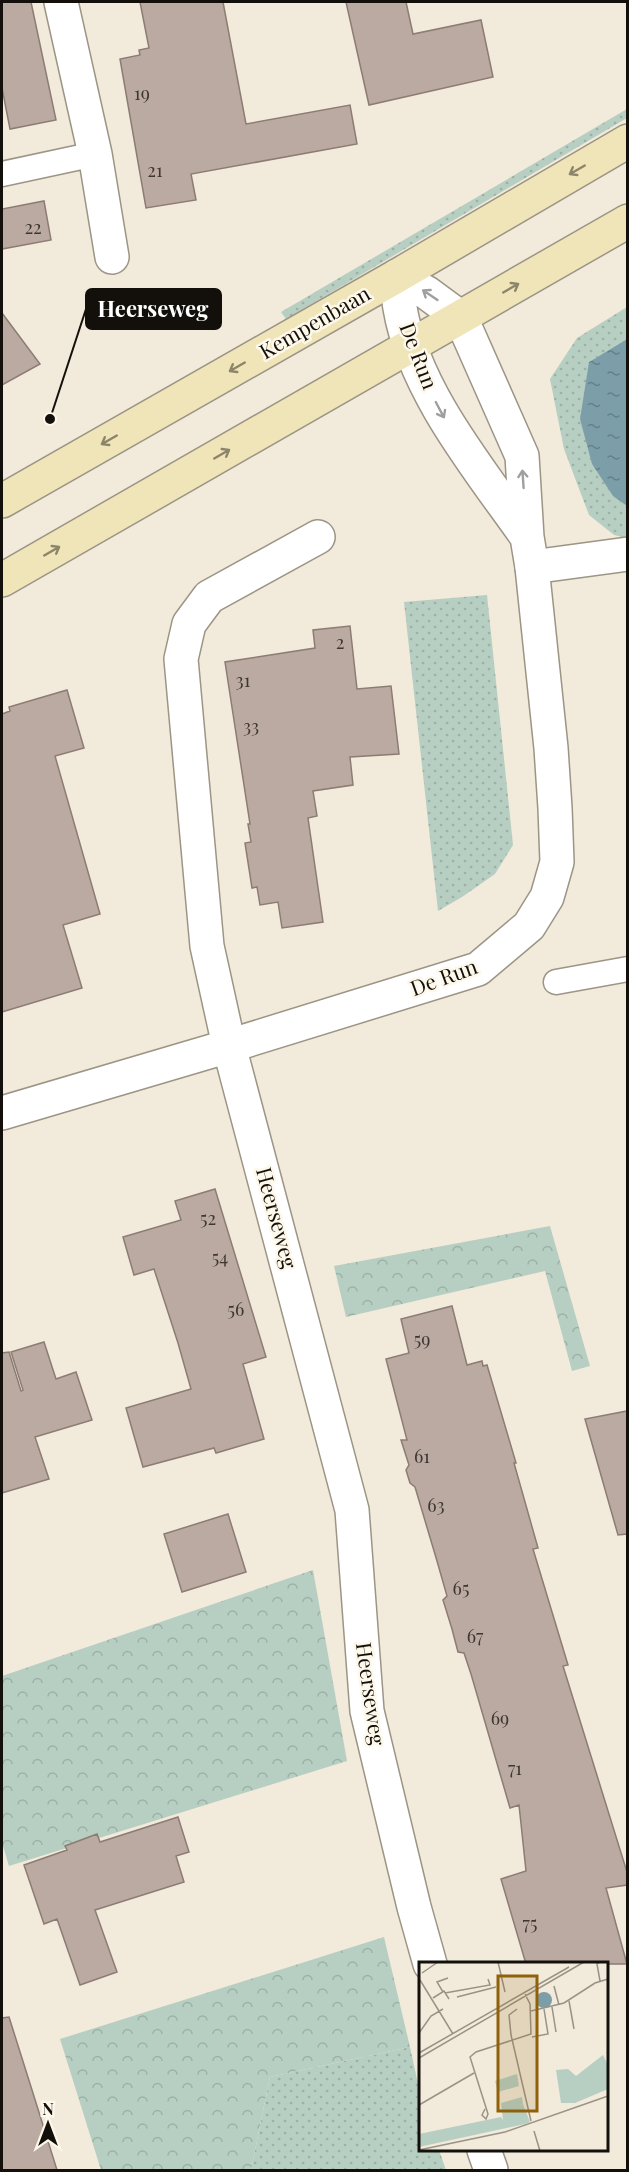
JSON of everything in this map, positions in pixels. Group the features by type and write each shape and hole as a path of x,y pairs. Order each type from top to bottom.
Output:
{"main road":[{"name":"Kempenbaan","path":"2,501 397,276 627,141"},
{"path":"2,580 627,221"}],"street":[{"path":"61,2 95,154 112,257"},
{"name":"De Run","path":"2,1113 230,1046 478,969 529,926 547,897 557,862 551,748 522,456 460,318 427,293 397,276"},
{"name":"De Run","path":"397,276 400,308 410,347 439,409 530,552"},
{"name":"Heerseweg","path":"318,537 209,597 189,624 181,659 207,946 230,1046 352,1510 367,1711 429,1962"},
{"path":"530,552 627,554"},
{"path":"484,2151 491,2170"}],"lane":[{"path":"2,174 95,154"},
{"path":"556,981 627,969"}],"green space":[{"path":"627,109 627,118 286,319 281,312"},
{"path":"627,307 627,339 589,362 613,495 627,506 627,538 614,535 589,515 564,449 550,379 577,338"},
{"path":"487,595 513,845 495,874 438,911 404,602"},
{"path":"550,1226 590,1366 572,1371 545,1271 346,1317 334,1266"},
{"path":"313,1570 347,1761 9,1866 2,1843 2,1676"},
{"path":"384,1937 410,2047 270,2077 251,2170 101,2170 60,2039"},
{"path":"410,2047 419,2088 419,2151 439,2151 446,2170 251,2170 270,2077"}],"water":[{"path":"627,339 627,506 613,496 592,464 580,419 589,362"}],"building":[{"path":"2,2 31,2 56,120 10,129 2,88"},
{"path":"140,2 223,2 246,124 350,105 357,144 191,174 196,200 146,208 120,59 140,55 139,50 149,48"},
{"path":"346,2 406,2 413,34 481,20 493,77 369,105"},
{"path":"44,201 51,240 2,249 2,209"},
{"path":"2,313 40,364 2,385"},
{"path":"350,626 357,689 391,686 399,754 350,757 353,785 313,791 317,816 308,818 323,922 282,928 278,902 260,905 257,887 252,888 245,843 251,842 248,824 250,824 225,662 315,648 313,630"},
{"path":"67,690 84,748 55,756 100,914 63,925 82,988 2,1012 2,714 10,711 9,707"},
{"path":"215,1189 266,1357 243,1364 264,1439 216,1453 214,1448 143,1467 126,1408 191,1389 154,1269 134,1275 123,1237 181,1220 175,1201"},
{"path":"452,1306 467,1365 482,1361 483,1366 487,1365 538,1548 533,1549 568,1665 563,1666 627,1872 627,1885 606,1888 627,1964 525,1962 501,1879 526,1871 519,1805 510,1808 464,1653 458,1652 443,1600 447,1596 415,1487 410,1483 406,1470 409,1465 401,1440 407,1440 386,1359 409,1353 401,1319"},
{"path":"44,1342 56,1379 76,1372 92,1420 35,1437 49,1479 2,1493 2,1353 9,1352 21,1391 23,1390 11,1352"},
{"path":"627,1411 627,1534 618,1535 585,1419"},
{"path":"228,1514 246,1572 182,1592 164,1534"},
{"path":"178,1817 189,1852 176,1856 184,1882 95,1910 117,1972 80,1985 57,1919 44,1924 24,1865 67,1850 65,1846 97,1834 100,1842"},
{"path":"9,2017 57,2170 2,2170 2,2018"}],"place":[{"name":"Heerseweg","path":"50,419"}]}
